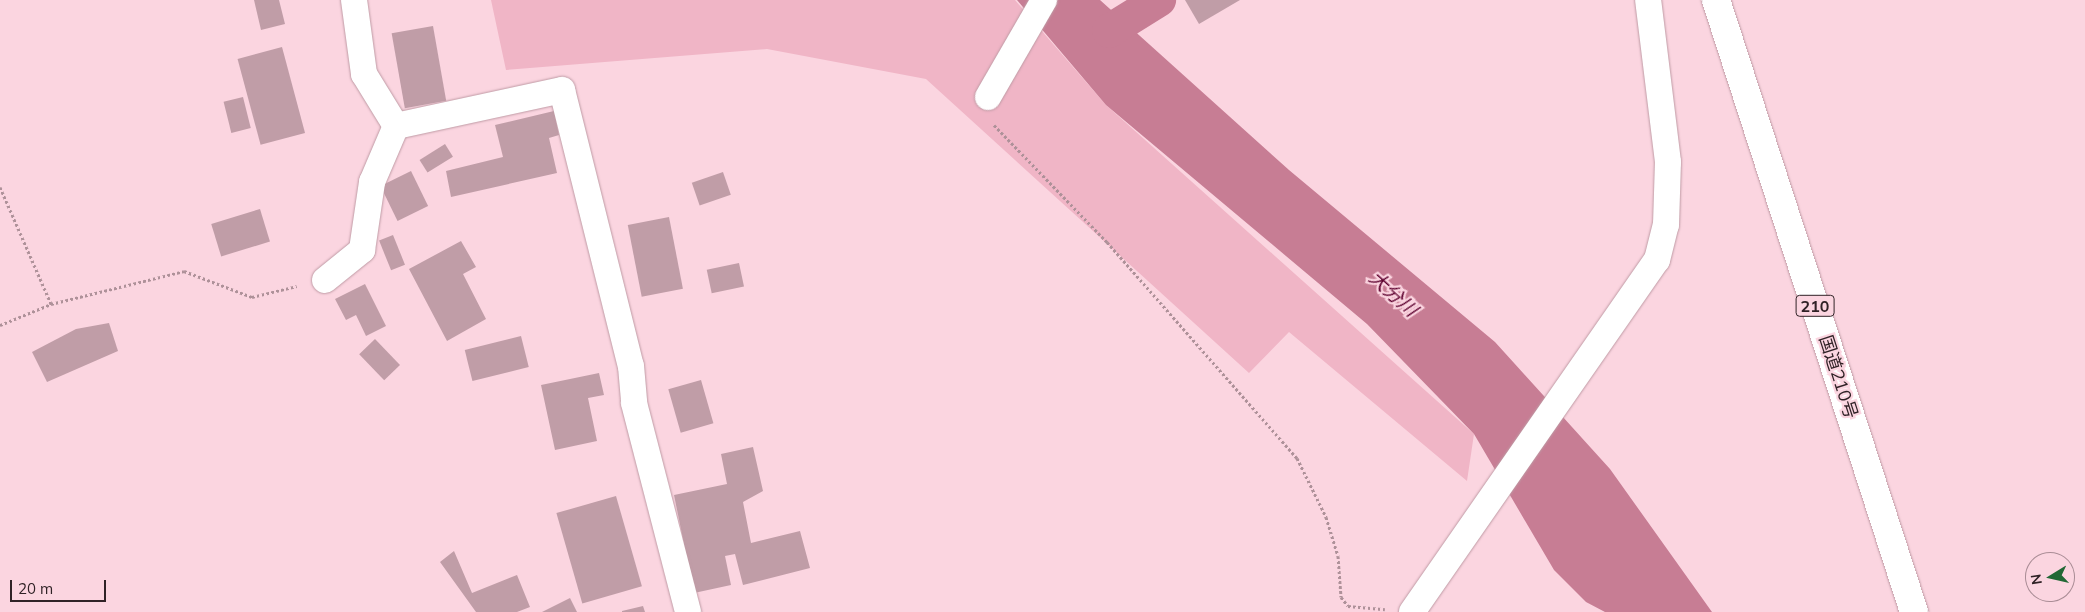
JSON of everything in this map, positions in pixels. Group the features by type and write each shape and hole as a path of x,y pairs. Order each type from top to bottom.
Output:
{"highway":[{"name":"国道210号","path":"1716,0 1914,612"}],"street":[{"path":"354,0 364,74 396,126"},
{"path":"988,97 1044,0"},
{"path":"1413,612 1607,338 1657,260 1666,225 1667,136 1648,0"},
{"path":"396,126 562,90 631,366 634,403 688,612"},
{"path":"325,280 362,250 372,182 396,126"}],"path":[{"path":"988,97 988,120 1107,242 1297,458 1326,517 1338,556 1341,597 1348,606 1413,612"},
{"path":"0,186 51,304"},
{"path":"0,326 51,304 184,270 252,297 325,280"}],"shaded area":[{"path":"491,0 1015,0 1106,105 1474,434 1467,481 1289,332 1249,373 926,79 767,49 506,70"}],"water":[{"name":"大分川","path":"1017,0 1100,0 1289,170 1495,342 1610,469 1712,612 1605,612 1586,602 1554,570 1474,434 1367,324 1106,105"}],"building":[{"path":"254,0 279,0 285,24 261,30"},
{"path":"1185,0 1240,0 1199,24"},
{"path":"433,26 446,101 405,108 392,33"},
{"path":"282,47 305,133 261,145 238,59"},
{"path":"243,97 251,128 231,133 224,102"},
{"path":"554,111 559,135 549,138 557,173 451,197 446,171 503,157 495,125"},
{"path":"445,144 453,157 428,173 420,160"},
{"path":"411,171 428,206 398,221 380,186"},
{"path":"723,172 731,195 700,205 692,183"},
{"path":"260,209 270,242 221,256 211,224"},
{"path":"669,217 683,289 642,297 628,225"},
{"path":"393,235 405,265 391,270 379,241"},
{"path":"461,241 476,267 463,274 486,319 447,341 409,269"},
{"path":"739,263 744,286 712,293 707,270"},
{"path":"365,284 386,326 366,336 356,315 346,320 335,299"},
{"path":"109,323 118,351 47,382 32,352 76,329"},
{"path":"521,336 529,367 472,381 465,350"},
{"path":"375,339 400,365 384,380 359,354"},
{"path":"599,373 604,395 588,398 597,441 555,450 541,385"},
{"path":"701,380 713,423 681,433 668,389"},
{"path":"753,447 763,491 743,502 751,543 800,531 810,568 743,585 735,554 725,556 731,585 694,593 674,495 727,484 721,454"},
{"path":"616,496 642,586 582,603 556,513"},
{"path":"454,551 472,593 517,575 530,607 517,612 476,612 440,562"},
{"path":"570,598 577,612 542,612"},
{"path":"643,606 645,612 622,612 622,611"}],"waterway":[{"path":"1109,31 1159,0"}]}
